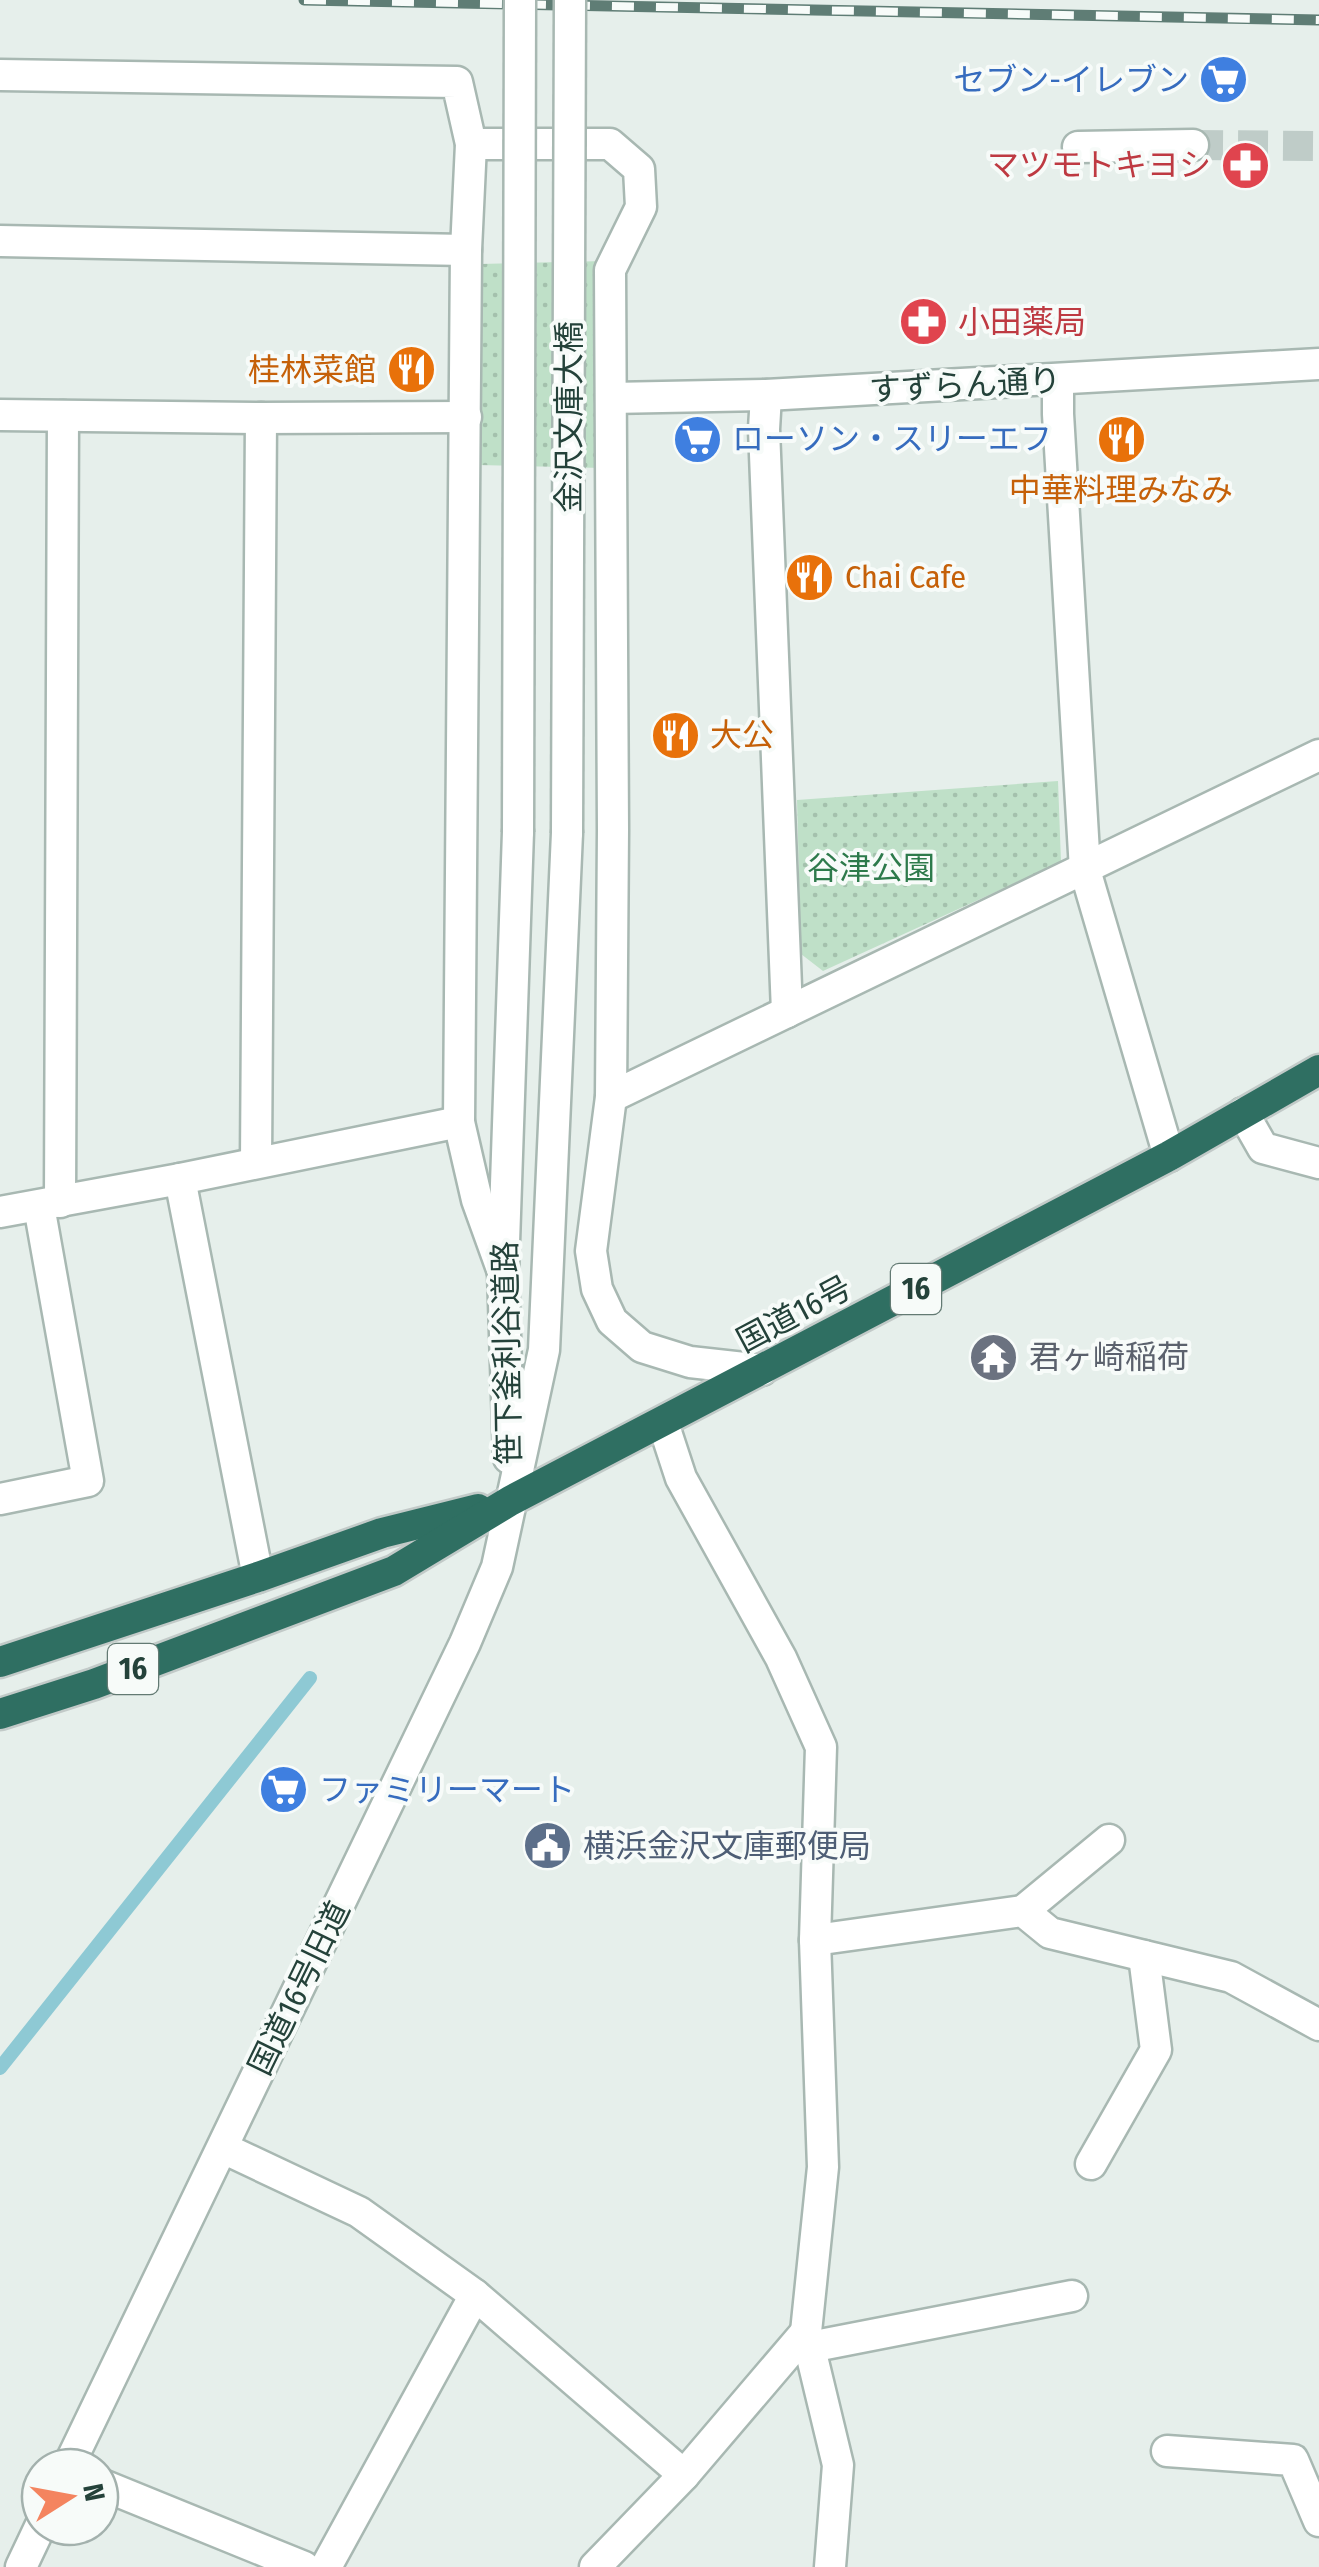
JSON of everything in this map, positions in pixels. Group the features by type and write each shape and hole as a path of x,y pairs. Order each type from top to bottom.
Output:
{"highway":[{"name":"国道16号","path":"0,1714 94,1684 394,1571 510,1501 1169,1156 1319,1070"},
{"name":"国道16号","path":"0,1662 382,1532 510,1501"}],"street":[{"name":"金沢文庫大橋","path":"518,832 520,0"},
{"name":"金沢文庫大橋","path":"567,834 570,0"},
{"path":"0,75 456,82 471,144 466,250 458,1122 477,1200 502,1272"},
{"path":"471,144 610,144 640,169 641,207 610,270 614,830 610,1097 591,1252 597,1289 612,1322 642,1347 690,1362 762,1370"},
{"path":"1078,147 1193,146"},
{"path":"0,241 466,250"},
{"name":"すずらん通り","path":"612,398 766,395 1319,364"},
{"path":"1058,380 1084,870 1169,1156"},
{"path":"766,395 764,429 787,1012"},
{"path":"0,415 466,416"},
{"path":"0,1498 88,1481 50,1204 64,416"},
{"path":"256,1162 261,418"},
{"path":"610,1097 1319,756"},
{"name":"笹下釜利谷道路","path":"510,1501 502,1272 518,832"},
{"name":"笹下釜利谷道路","path":"510,1501 544,1350 567,834"},
{"path":"1243,1113 1263,1148 1319,1163"},
{"path":"0,1212 180,1180 458,1122"},
{"path":"180,1180 258,1577"},
{"path":"663,1423 681,1478 780,1658 821,1747 815,1940 823,2167 808,2339 838,2465 830,2567"},
{"name":"国道16号旧道","path":"78,2447 465,1643 497,1567 510,1501"},
{"path":"815,1940 1023,1911 1110,1840"},
{"path":"1023,1911 1050,1933 1231,1978 1319,2025"},
{"path":"1092,2164 1156,2050 1144,1956"},
{"path":"222,2148 360,2212 475,2295 684,2476"},
{"path":"326,2567 475,2295"},
{"path":"595,2567 808,2339 1072,2296"},
{"path":"1167,2451 1293,2460 1319,2521"},
{"path":"120,2492 304,2567"}],"green space":[{"path":"605,261 602,468 478,465 480,264"},
{"name":"谷津公園","path":"1058,781 1061,862 823,971 801,954 797,800"}],"waterway":[{"path":"0,2068 310,1678"}],"tunnel":[{"path":"1193,145 1319,146"}],"railway":[{"path":"304,0 1319,20"}],"place":[{"name":"セブン-イレブン","path":"1224,80"},
{"name":"マツモトキヨシ","path":"1246,165"},
{"name":"小田薬局","path":"923,322"},
{"name":"桂林菜館","path":"411,370"},
{"name":"ローソン・スリーエフ","path":"697,439"},
{"name":"中華料理みなみ","path":"1121,440"},
{"name":"Chai Cafe","path":"810,577"},
{"name":"大公","path":"675,735"},
{"name":"君ヶ崎稲荷","path":"994,1357"},
{"name":"ファミリーマート","path":"284,1790"},
{"name":"横浜金沢文庫郵便局","path":"548,1846"}]}
